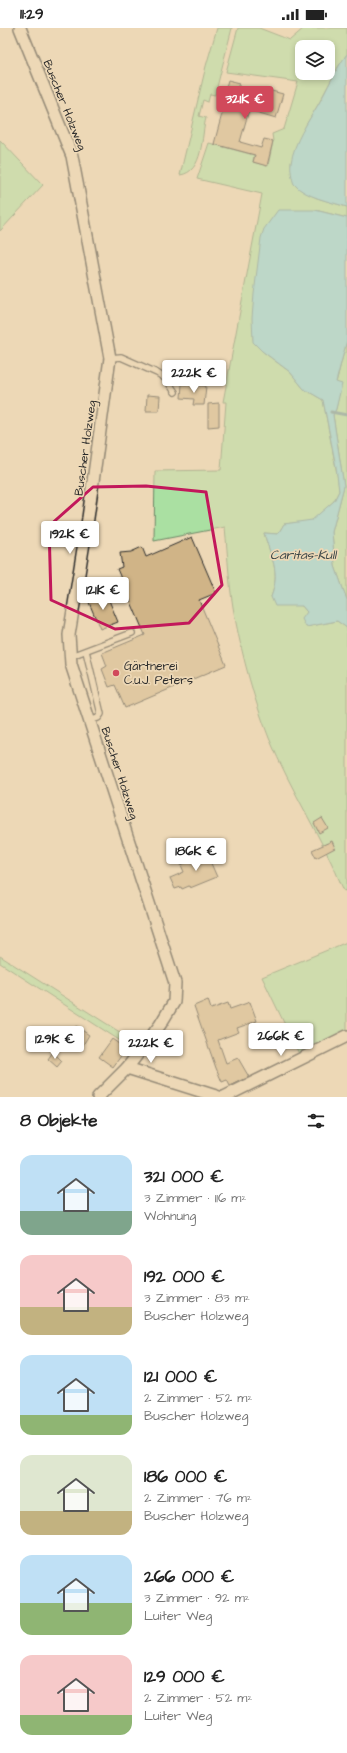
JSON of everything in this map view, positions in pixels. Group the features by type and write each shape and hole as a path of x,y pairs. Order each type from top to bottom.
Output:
{"street":[{"name":"Buscher Holzweg","path":"20,28 72,156 110,358 69,635 71,664 175,983 174,1002 160,1025 127,1068 98,1097"},
{"path":"224,1097 347,1036"},
{"path":"127,1068 219,1097"}],"lane":[{"path":"110,358 121,357 157,372 166,379 175,392"},
{"path":"71,656 132,632"},
{"path":"86,651 101,714 98,718 89,721"}],"highlighted area":[{"path":"146,486 206,492 222,585 189,623 115,629 51,600 49,526 93,487"}],"green space":[{"path":"217,28 232,28 215,95 210,94 208,102 203,100 199,116 206,118 200,152 193,167 188,172 180,175 206,66"},
{"path":"238,28 259,28 290,40 304,28 347,28 347,54 335,73 335,40 295,40 295,80 331,80 306,125 291,163 294,183 301,190 317,198 347,207 347,218 315,210 253,338 254,342 262,351 290,372 304,389 323,400 338,479 339,491 334,501 312,521 284,524 278,534 264,533 275,572 274,588 271,597 302,606 307,612 306,627 337,621 347,628 347,890 344,891 327,853 278,758 258,709 245,664 233,607 225,527 154,541 155,471 221,470 226,402 223,402 262,194 197,179 209,143 254,155 253,162 268,166 273,141 272,134 284,129 298,82 226,72"},
{"path":"0,140 43,185 0,231"},
{"path":"347,340 347,600 335,566 332,532 344,486 333,415 336,409 341,384 336,383"},
{"path":"347,942 347,1032 300,1056 262,977"},
{"path":"0,956 137,1043 133,1049 0,963"}],"water":[{"path":"347,54 347,207 311,196 304,192 294,184 291,174 291,165 295,147 332,80 335,80 335,74"},
{"name":"Caritas-Kull","path":"278,210 315,210 347,218 347,340 336,382 342,384 336,409 333,415 344,486 332,532 335,566 347,600 347,628 337,621 306,627 302,619 307,612 302,606 275,606 271,597 274,588 275,572 264,533 278,534 284,524 312,520 334,501 339,491 336,467 323,400 304,389 290,372 262,351 253,342 252,318 261,238 264,229"}],"building":[{"path":"228,80 240,83 237,91 266,98 268,90 283,94 276,118 249,110 240,142 261,148 264,139 273,141 267,166 253,162 255,155 214,144 227,95 224,94"},
{"path":"182,384 206,386 204,405 193,405 194,399 181,398"},
{"path":"147,395 160,396 159,411 146,411"},
{"path":"219,403 219,426 208,427 208,404"},
{"path":"192,537 216,593 199,600 226,665 125,708 115,685 109,687 102,669 107,666 102,653 145,635 117,569 122,567 120,553 131,552 142,547 146,557"},
{"path":"106,593 118,622 100,629 88,600"},
{"path":"322,818 328,828 319,833 314,823"},
{"path":"332,841 335,848 316,858 312,850"},
{"path":"215,850 218,858 210,861 217,877 190,888 189,886 182,889 181,887 175,889 170,878 184,872 181,865"},
{"path":"208,1000 211,1009 228,1003 230,1009 250,1002 257,1021 237,1028 239,1032 218,1040 226,1063 238,1058 249,1077 230,1086 227,1080 222,1082 194,1006"},
{"path":"76,1026 89,1035 83,1045 70,1036"},
{"path":"112,1039 126,1049 113,1067 99,1057"},
{"path":"53,1052 62,1061 57,1067 48,1059"}],"waterway":[{"path":"331,412 347,415"}],"place":[{"name":"Gärtnerei C.u.J. Peters","path":"116,673"}]}
